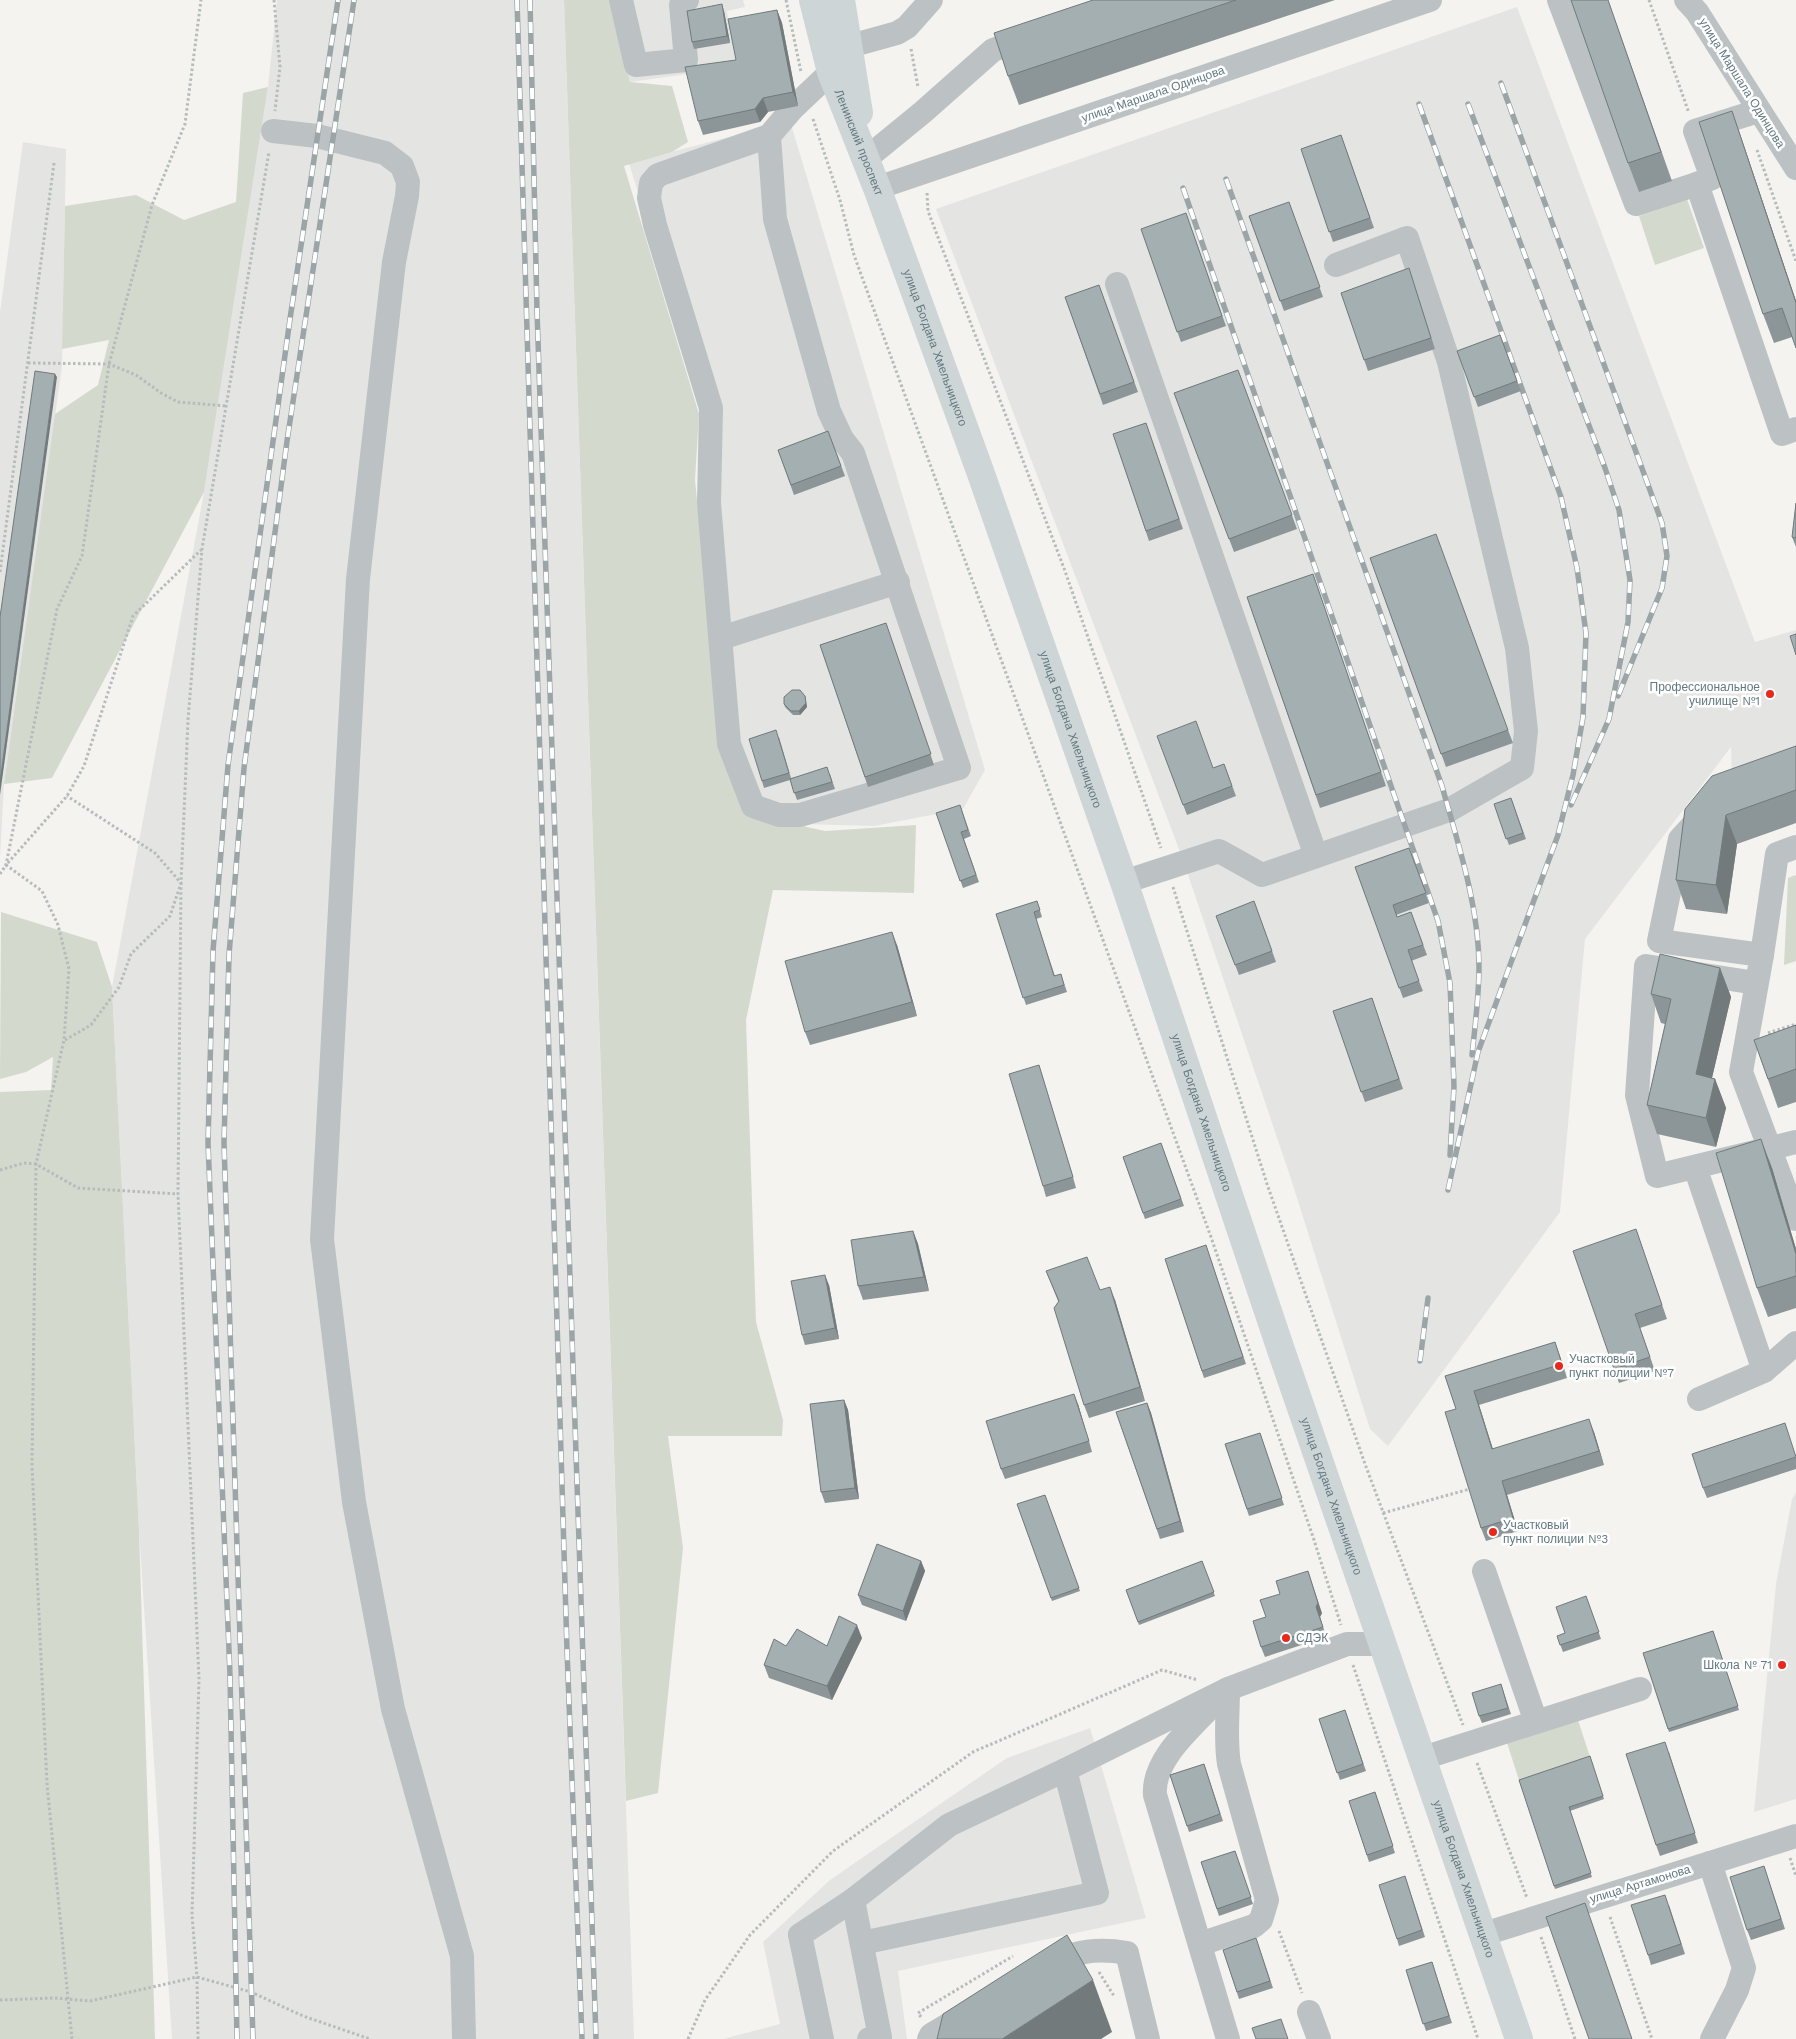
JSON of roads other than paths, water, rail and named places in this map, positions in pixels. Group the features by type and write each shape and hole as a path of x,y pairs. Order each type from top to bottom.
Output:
{"main road":[{"name":"Ленинский проспект","path":"813,0 835,58 877,188"},
{"name":"Ленинский проспект","path":"841,0 835,58 877,188"},
{"name":"улица Богдана Хмельницкого","path":"877,188 980,471 1124,882 1281,1350 1424,1758 1519,2039"}],"street":[{"path":"622,0 636,65 686,60 681,5 687,0"},
{"path":"768,136 775,220 829,411 842,439 853,453 898,582 959,768 800,815 779,815 753,806 729,744 709,503 711,408 665,261 649,198 651,183 658,175 768,136 806,96 835,58 897,33 907,27 931,0"},
{"name":"улица Маршала Одинцова","path":"877,188 1430,0"},
{"path":"1559,0 1636,204 1712,178 1695,131 1752,113"},
{"name":"улица Маршала Одинцова","path":"1686,0 1697,12 1752,113 1796,168"},
{"path":"868,157 993,50 1048,31"},
{"path":"273,131 317,136 386,153 402,166 408,182 408,196 394,262 358,579 322,1239 354,1502 393,1709 462,1956 464,2039"},
{"path":"1697,184 1782,434 1796,429"},
{"path":"1124,882 1167,870 1219,851 1262,874 1449,810 1522,768 1526,731 1516,648 1449,362 1407,238 1336,265"},
{"path":"1117,284 1316,856"},
{"path":"721,638 898,582"},
{"path":"1718,798 1680,839 1658,941 1762,955"},
{"path":"1796,847 1777,854 1762,955 1741,1072 1772,1150 1796,1219"},
{"path":"1756,983 1646,966 1637,1095 1657,1176 1772,1150 1796,1142"},
{"path":"1695,1167 1764,1372"},
{"path":"1699,1399 1764,1372 1796,1343"},
{"path":"1484,1571 1536,1722"},
{"path":"822,2039 800,1935 853,1900 949,1825 1228,1689 1346,1644 1383,1644"},
{"path":"1200,1944 1254,1926 1261,1920 1268,1900 1229,1764 1227,1748 1229,1733 1228,1689"},
{"path":"1228,1689 1166,1756 1154,1784 1155,1795 1228,2039"},
{"path":"1424,1758 1640,1689"},
{"path":"862,1943 1097,1893 1065,1770"},
{"name":"улица Артамонова","path":"1484,1934 1796,1836"},
{"path":"1710,1863 1744,1968 1737,1990 1712,2039"},
{"path":"853,1900 880,2037 869,2039"},
{"path":"1030,1976 1063,1956 1103,1948 1128,1953 1148,2039"},
{"path":"930,2039 931,2035 989,2000"},
{"path":"1309,2012 1319,2039"}],"railway":[{"path":"237,2039 230,1675 208,1143 213,951 228,765 290,319 338,0"},
{"path":"253,2039 224,1143 229,955 244,768 287,441 354,0"},
{"path":"517,0 567,1650 582,2039"},
{"path":"530,0 537,311 596,2039"},
{"path":"1501,83 1662,523 1667,556 1662,588 1618,696"},
{"path":"1419,104 1561,497 1577,568 1586,633 1583,717 1573,775 1558,835 1478,1052 1448,1190"},
{"path":"1468,104 1605,468 1619,510 1630,580 1628,622 1609,719 1571,805"},
{"path":"1226,179 1442,786 1455,830 1472,898 1478,944 1477,1011 1472,1055"},
{"path":"1183,188 1438,921 1450,983 1454,1086 1450,1155"},
{"path":"1420,1361 1428,1298"}],"place":[{"name":"Профессиональное училище №1","path":"1770,694"},
{"name":"Участковый пункт полиции №7","path":"1559,1366"},
{"name":"Участковый пункт полиции №3","path":"1493,1532"},
{"name":"СДЭК","path":"1286,1638"},
{"name":"Школа № 71","path":"1782,1665"}]}
